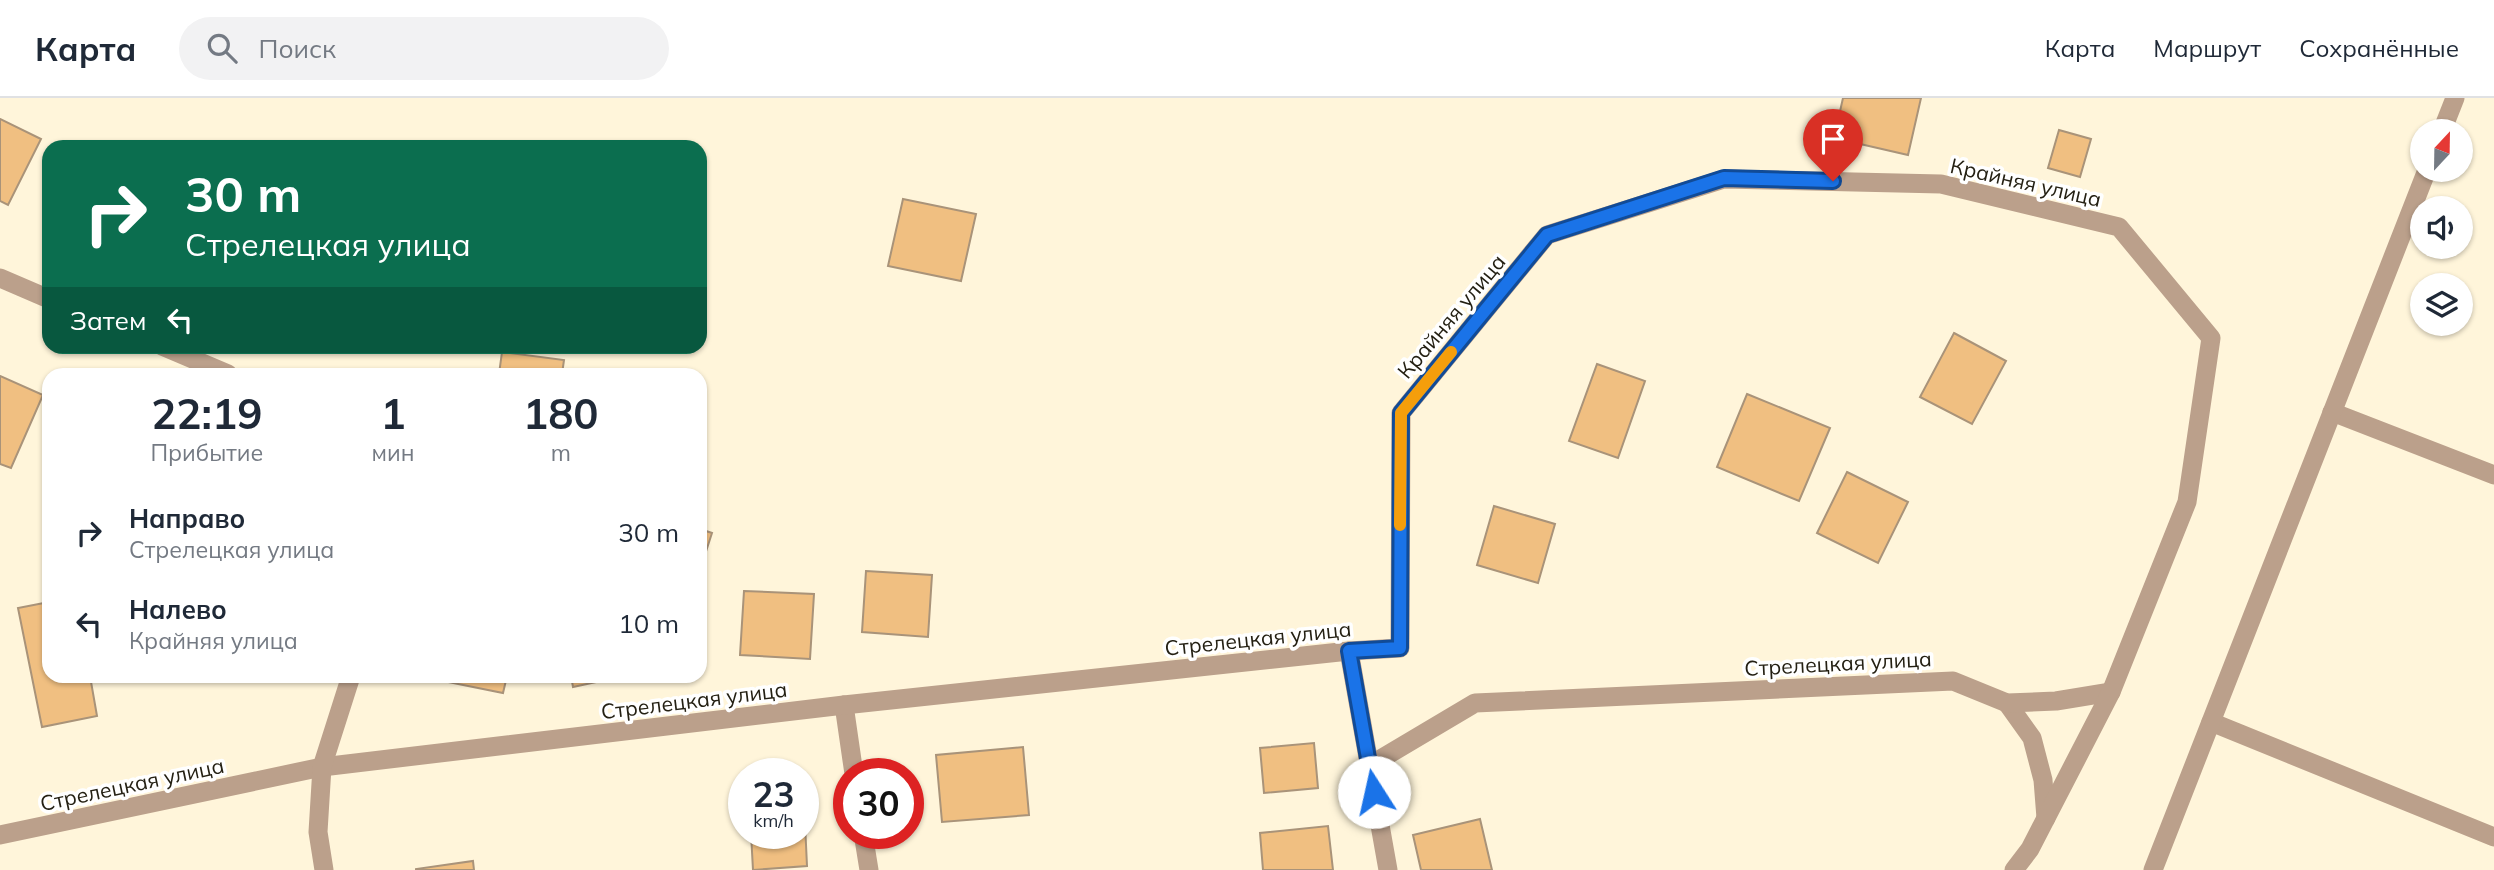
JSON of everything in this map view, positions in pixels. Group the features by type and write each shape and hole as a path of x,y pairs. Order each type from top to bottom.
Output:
{"street":[{"path":"2447,119 2455,98"},
{"name":"Крайняя улица","path":"1400,648 1401,413 1547,235 1724,178 1941,184 2119,227 2211,338 2187,502 2111,692 2030,849 2014,870"},
{"path":"2153,870 2422,182"},
{"path":"0,278 42,296"},
{"path":"181,354 214,368"},
{"path":"2332,412 2494,475"},
{"name":"Стрелецкая улица","path":"0,835 322,766 844,705 1349,651 1400,648"},
{"path":"1349,651 1388,870"},
{"name":"Стрелецкая улица","path":"1370,766 1475,703 1953,681 2007,703 2056,701 2111,692"},
{"path":"324,870 318,832 322,766 349,683"},
{"path":"2007,703 2032,738 2043,780 2046,819"},
{"path":"844,705 852,758"},
{"path":"2211,722 2494,837"},
{"path":"866,849 869,870"}],"building":[{"path":"1843,98 1921,98 1908,155 1834,138"},
{"path":"0,119 41,139 8,205 0,201"},
{"path":"2059,130 2091,139 2080,177 2048,168"},
{"path":"903,199 976,214 961,281 888,266"},
{"path":"1954,333 2006,361 1972,424 1920,397"},
{"path":"502,354 564,360 563,368 500,368"},
{"path":"1597,364 1645,381 1618,458 1569,441"},
{"path":"0,376 42,395 42,397 11,468 0,464"},
{"path":"1747,394 1830,428 1799,501 1717,467"},
{"path":"1847,472 1908,502 1878,563 1817,533"},
{"path":"1494,506 1555,524 1538,583 1477,565"},
{"path":"707,531 712,533 707,548"},
{"path":"866,571 932,575 928,637 862,632"},
{"path":"744,591 814,594 810,659 740,655"},
{"path":"42,603 42,683 91,683 97,716 42,727 18,608"},
{"path":"453,683 505,683 503,693"},
{"path":"572,683 592,683 573,687"},
{"path":"1314,743 1318,788 1264,793 1260,748"},
{"path":"1023,747 1029,815 942,822 936,755"},
{"path":"1480,819 1492,870 1421,870 1413,835"},
{"path":"1328,826 1333,870 1263,870 1260,833"},
{"path":"752,849 806,849 807,866 753,870"},
{"path":"473,861 474,870 416,870 416,869"}],"slow traffic":[{"path":"1400,525 1401,413 1451,352"}],"route":[{"path":"1374,792 1349,651 1400,648 1401,413 1547,235 1724,178 1833,181"}]}
